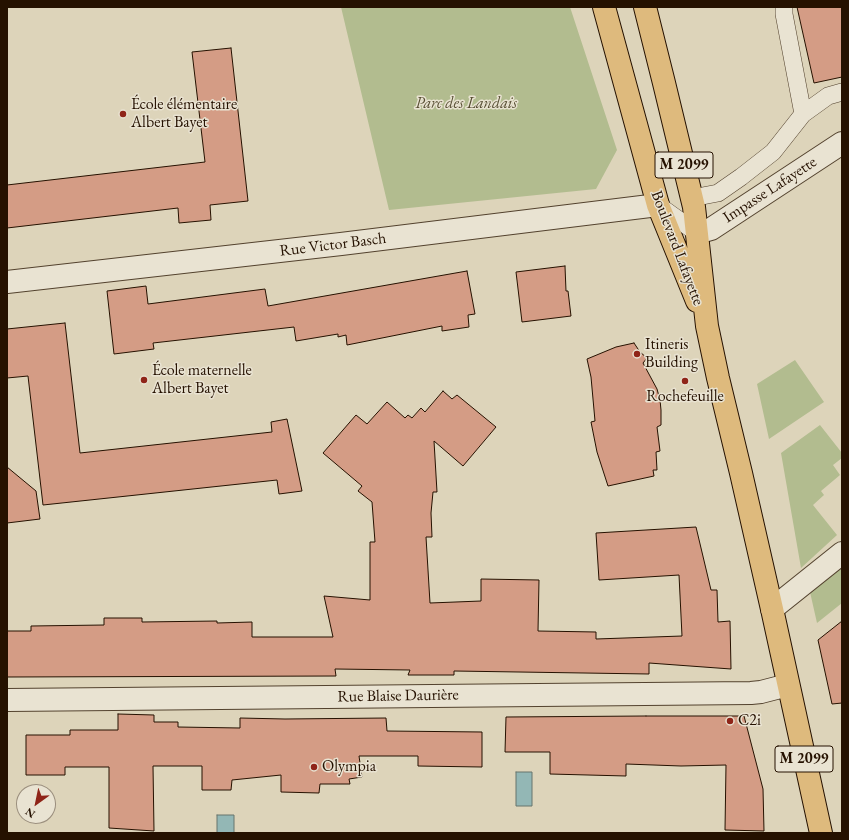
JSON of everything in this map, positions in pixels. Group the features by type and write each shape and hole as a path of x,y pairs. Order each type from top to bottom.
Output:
{"main road":[{"name":"Boulevard Lafayette","path":"604,7 658,205 707,326"},
{"name":"Boulevard Lafayette","path":"645,7 694,207 707,326 772,609 821,833"}],"street":[{"name":"Impasse Lafayette","path":"697,233 711,229 842,143"},
{"name":"Rue Victor Basch","path":"7,282 341,244 658,205"},
{"path":"772,609 842,553"},
{"name":"Rue Blaise Daurière","path":"7,700 751,693 788,685"}],"lane":[{"path":"784,7 784,14 803,114"},
{"path":"692,198 718,192 741,177 773,152 803,114 828,96 842,92"},
{"path":"658,205 697,233"}],"green space":[{"name":"Parc des Landais","path":"341,7 570,7 617,150 596,189 389,210"},
{"path":"795,360 824,402 769,439 757,384"},
{"path":"820,425 842,453 842,458 833,465 840,475 821,491 824,495 813,505 837,535 801,568 781,453"},
{"path":"842,566 842,603 817,623 810,592"}],"water":[{"path":"516,772 532,772 532,806 516,806"},
{"path":"217,815 234,815 234,833 217,833"}],"building":[{"path":"797,7 842,7 842,77 814,83"},
{"path":"231,48 248,201 210,205 211,220 179,223 178,208 7,228 7,185 205,162 192,52"},
{"path":"565,266 566,291 568,291 571,316 522,322 516,272"},
{"path":"467,271 475,314 468,315 469,327 442,331 442,326 347,345 346,335 338,337 338,334 296,341 294,327 153,343 154,349 114,354 107,291 146,286 148,304 265,289 268,306"},
{"path":"65,323 80,453 272,432 271,422 287,419 302,491 279,494 277,480 43,505 28,376 7,378 7,329"},
{"path":"634,343 640,352 647,358 643,363 657,389 660,400 661,425 657,427 660,451 656,452 657,470 653,470 654,476 608,486 597,452 591,422 595,421 591,377 587,359 616,347"},
{"path":"443,391 452,399 457,395 496,427 463,466 434,441 437,492 433,492 431,513 432,537 426,537 430,603 481,601 481,579 539,580 538,631 596,632 596,639 682,636 679,575 599,580 596,533 696,527 711,590 717,590 718,622 730,621 731,669 649,663 649,674 454,671 454,675 408,675 410,670 335,669 336,676 7,677 7,631 31,631 31,626 104,625 104,618 142,618 142,622 252,622 252,637 333,637 324,596 370,600 370,542 375,542 372,502 358,491 362,486 323,453 356,415 367,424 387,402 405,418 408,415 412,418 421,408 425,412"},
{"path":"7,467 36,491 40,519 7,523"},
{"path":"842,621 842,703 832,704 818,640"},
{"path":"118,714 154,715 154,722 178,722 178,727 240,728 240,718 386,718 387,731 482,732 482,767 418,766 418,756 359,756 362,777 349,779 350,784 320,784 319,793 281,792 281,775 232,780 231,790 202,790 202,766 153,766 154,831 109,828 109,767 65,767 65,775 26,775 26,735 70,735 70,730 118,730"},
{"path":"744,716 763,789 764,831 725,830 726,765 681,766 626,764 626,776 550,774 550,752 505,752 506,717"}],"place":[{"name":"École élémentaire Albert Bayet","path":"123,114"},
{"name":"Itineris Building","path":"637,354"},
{"name":"École maternelle Albert Bayet","path":"144,380"},
{"name":"Rochefeuille","path":"685,381"},
{"name":"C2i","path":"730,721"},
{"name":"Olympia","path":"314,767"}]}
